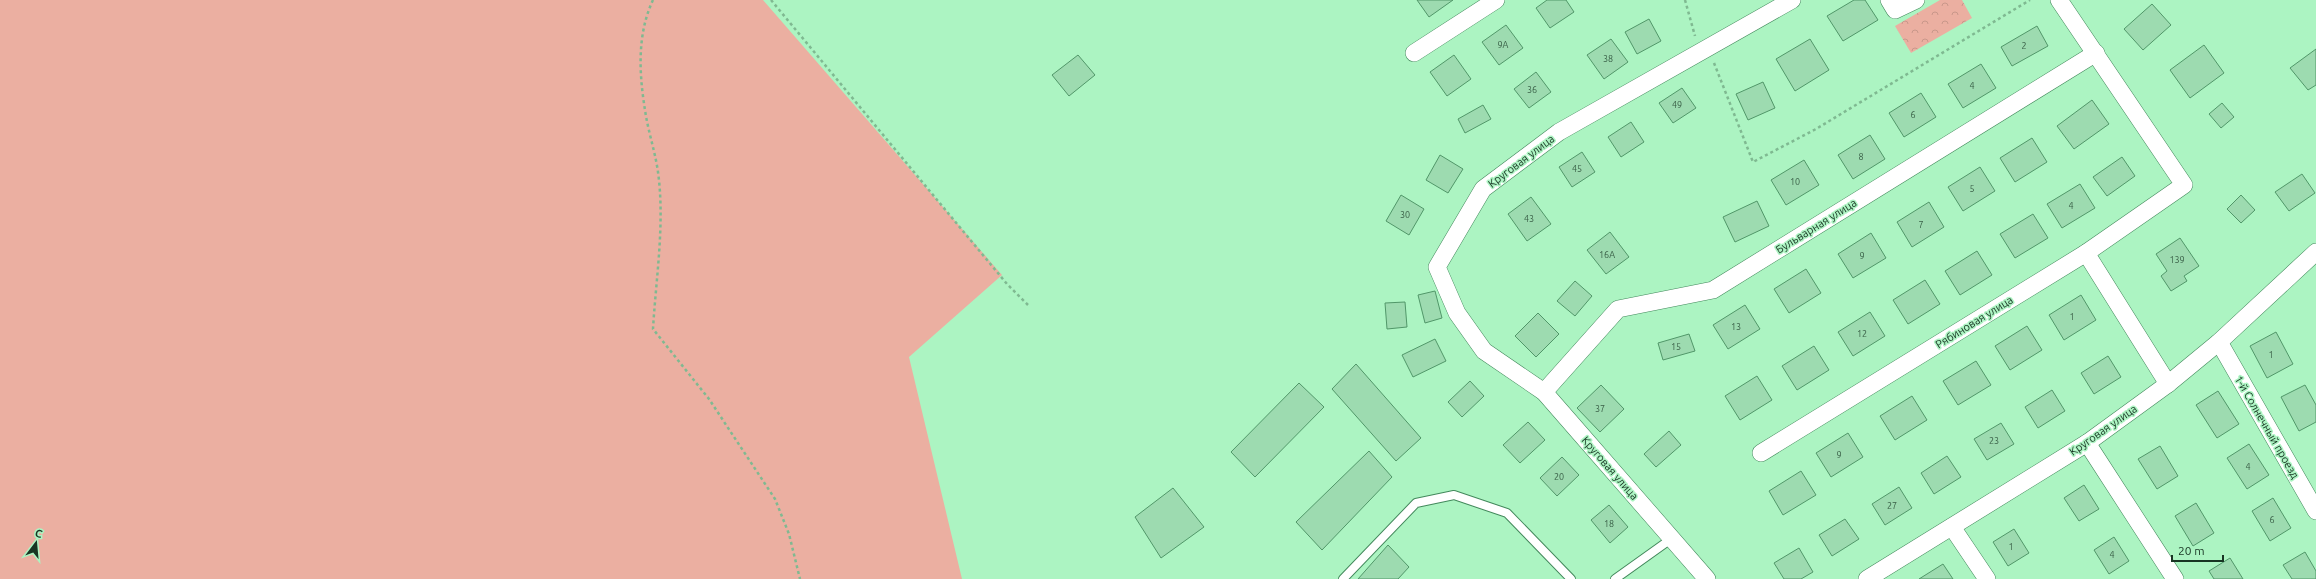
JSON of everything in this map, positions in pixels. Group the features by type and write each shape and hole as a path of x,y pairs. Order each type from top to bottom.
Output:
{"street":[{"path":"1414,53 1496,0"},
{"name":"Круговая улица","path":"1707,579 1544,392 1484,351 1457,313 1437,267 1483,189 1559,132 1792,0"},
{"path":"1889,0 1895,10 1916,0"},
{"path":"2059,0 2096,53"},
{"name":"Рябиновая улица","path":"1761,453 2086,253 2184,185 2096,53"},
{"name":"Бульварная улица","path":"1544,392 1618,309 1713,290 2096,53"},
{"name":"Круговая улица","path":"1867,579 2087,443 2168,384 2219,342 2316,252"},
{"path":"2086,253 2168,384"},
{"name":"1-й Солнечный проезд","path":"2219,342 2316,511"},
{"path":"2087,443 2175,579"},
{"path":"1952,527 1987,579"}],"lane":[{"path":"1343,579 1416,503 1454,495 1507,513 1571,579"},
{"path":"1615,579 1671,539"}],"path":[{"path":"653,0 644,18 640,46 645,110 658,172 660,225 653,329 709,399 775,499 789,534 800,579"},
{"path":"771,0 1007,284 1028,305"},
{"path":"1685,0 1704,50 1753,162 1816,129 2030,0"}],"green space":[{"path":"0,0 763,0 1002,275 909,357 962,579 0,579"},
{"path":"1940,0 1962,0 1972,18 1911,53 1895,26"}],"building":[{"path":"1417,0 1453,0 1429,17"},
{"path":"1547,0 1566,0 1574,12 1550,28 1536,8"},
{"path":"1854,0 1865,0 1878,20 1843,41 1827,16"},
{"path":"2152,4 2171,25 2143,50 2124,29"},
{"path":"1649,19 1661,41 1637,54 1625,32"},
{"path":"1506,25 1523,48 1499,65 1482,42"},
{"path":"2037,26 2048,46 2012,66 2001,47"},
{"path":"1611,39 1628,62 1604,79 1587,55"},
{"path":"1810,39 1829,70 1795,91 1776,59"},
{"path":"2204,45 2224,73 2190,98 2170,70"},
{"path":"2316,49 2316,85 2308,90 2290,68"},
{"path":"1078,55 1095,75 1069,96 1052,75"},
{"path":"1454,55 1471,79 1447,96 1430,72"},
{"path":"1981,64 1996,88 1963,108 1948,84"},
{"path":"1536,72 1551,92 1529,108 1514,89"},
{"path":"1763,82 1775,108 1748,120 1736,94"},
{"path":"1682,88 1696,108 1673,123 1659,103"},
{"path":"1921,93 1936,117 1904,137 1889,113"},
{"path":"2092,100 2109,124 2074,149 2057,126"},
{"path":"2222,103 2234,117 2221,128 2209,114"},
{"path":"1483,105 1491,119 1465,133 1458,119"},
{"path":"1631,122 1644,142 1621,157 1608,137"},
{"path":"1870,135 1885,159 1853,179 1838,155"},
{"path":"2032,138 2047,162 2015,182 2000,158"},
{"path":"1582,152 1595,172 1572,187 1559,167"},
{"path":"1440,155 1463,169 1448,193 1426,180"},
{"path":"2122,157 2135,176 2107,196 2093,177"},
{"path":"1804,160 1819,185 1786,205 1771,180"},
{"path":"1980,167 1995,191 1963,211 1948,187"},
{"path":"2302,174 2315,193 2289,211 2275,192"},
{"path":"2080,184 2095,208 2062,228 2047,204"},
{"path":"1401,195 1424,209 1409,235 1386,221"},
{"path":"2241,195 2255,210 2241,223 2227,209"},
{"path":"1531,197 1551,224 1527,241 1508,214"},
{"path":"1757,201 1769,226 1735,242 1723,217"},
{"path":"1929,202 1944,227 1912,247 1897,222"},
{"path":"2033,214 2048,238 2015,258 2000,234"},
{"path":"1610,232 1629,257 1606,274 1587,250"},
{"path":"1871,233 1886,258 1853,278 1838,254"},
{"path":"2180,238 2199,266 2184,276 2187,281 2171,291 2161,276 2167,271 2156,254"},
{"path":"1977,251 1992,275 1960,295 1945,271"},
{"path":"1806,269 1821,293 1789,313 1774,289"},
{"path":"1925,280 1940,304 1908,324 1893,300"},
{"path":"1575,281 1592,296 1575,316 1557,301"},
{"path":"1435,291 1442,318 1425,323 1418,295"},
{"path":"2081,295 2096,320 2064,340 2049,315"},
{"path":"1405,302 1407,327 1387,329 1385,303"},
{"path":"1745,305 1760,329 1728,349 1713,325"},
{"path":"1870,312 1885,336 1853,356 1838,332"},
{"path":"1538,313 1559,334 1536,357 1515,336"},
{"path":"2027,326 2042,350 2010,370 1995,346"},
{"path":"2276,332 2293,364 2267,378 2250,346"},
{"path":"1689,334 1695,351 1663,360 1658,343"},
{"path":"1435,339 1446,361 1413,377 1402,355"},
{"path":"1814,346 1829,370 1797,390 1782,366"},
{"path":"2108,356 2121,377 2094,394 2081,373"},
{"path":"1976,361 1991,385 1958,405 1943,381"},
{"path":"1356,364 1421,438 1396,461 1332,389"},
{"path":"1757,376 1772,400 1740,420 1725,396"},
{"path":"1470,381 1484,396 1462,417 1448,402"},
{"path":"1299,383 1324,407 1255,477 1231,452"},
{"path":"1601,385 1624,409 1600,432 1577,408"},
{"path":"2305,385 2316,405 2316,422 2299,431 2281,397"},
{"path":"2052,390 2065,411 2038,428 2025,407"},
{"path":"2218,391 2239,424 2217,438 2196,405"},
{"path":"1912,396 1927,420 1895,440 1880,416"},
{"path":"1528,422 1545,440 1520,463 1503,445"},
{"path":"2001,423 2014,444 1987,460 1974,439"},
{"path":"1669,431 1681,445 1656,467 1644,454"},
{"path":"1848,433 1863,457 1831,477 1816,453"},
{"path":"2249,444 2269,475 2247,489 2227,458"},
{"path":"2160,446 2178,476 2157,489 2138,459"},
{"path":"1369,451 1392,477 1322,550 1296,522"},
{"path":"1947,456 1961,477 1934,494 1921,473"},
{"path":"1562,457 1579,475 1557,496 1540,478"},
{"path":"1801,471 1816,495 1783,515 1769,491"},
{"path":"2084,485 2099,509 2079,521 2064,498"},
{"path":"1899,487 1912,508 1885,525 1872,504"},
{"path":"1173,488 1204,527 1161,558 1135,517"},
{"path":"2273,498 2291,528 2270,541 2252,511"},
{"path":"2196,503 2214,533 2193,546 2175,516"},
{"path":"1609,505 1628,527 1610,543 1591,520"},
{"path":"1845,519 1859,539 1832,556 1819,535"},
{"path":"2014,529 2029,553 2008,566 1993,542"},
{"path":"2114,537 2129,561 2109,574 2094,550"},
{"path":"1388,545 1409,567 1398,579 1358,579"},
{"path":"1799,548 1813,572 1801,579 1784,579 1774,563"},
{"path":"2305,552 2316,571 2316,579 2292,579 2283,565"},
{"path":"2230,558 2243,579 2214,579 2209,571"},
{"path":"1943,564 1953,579 1919,579"}]}
